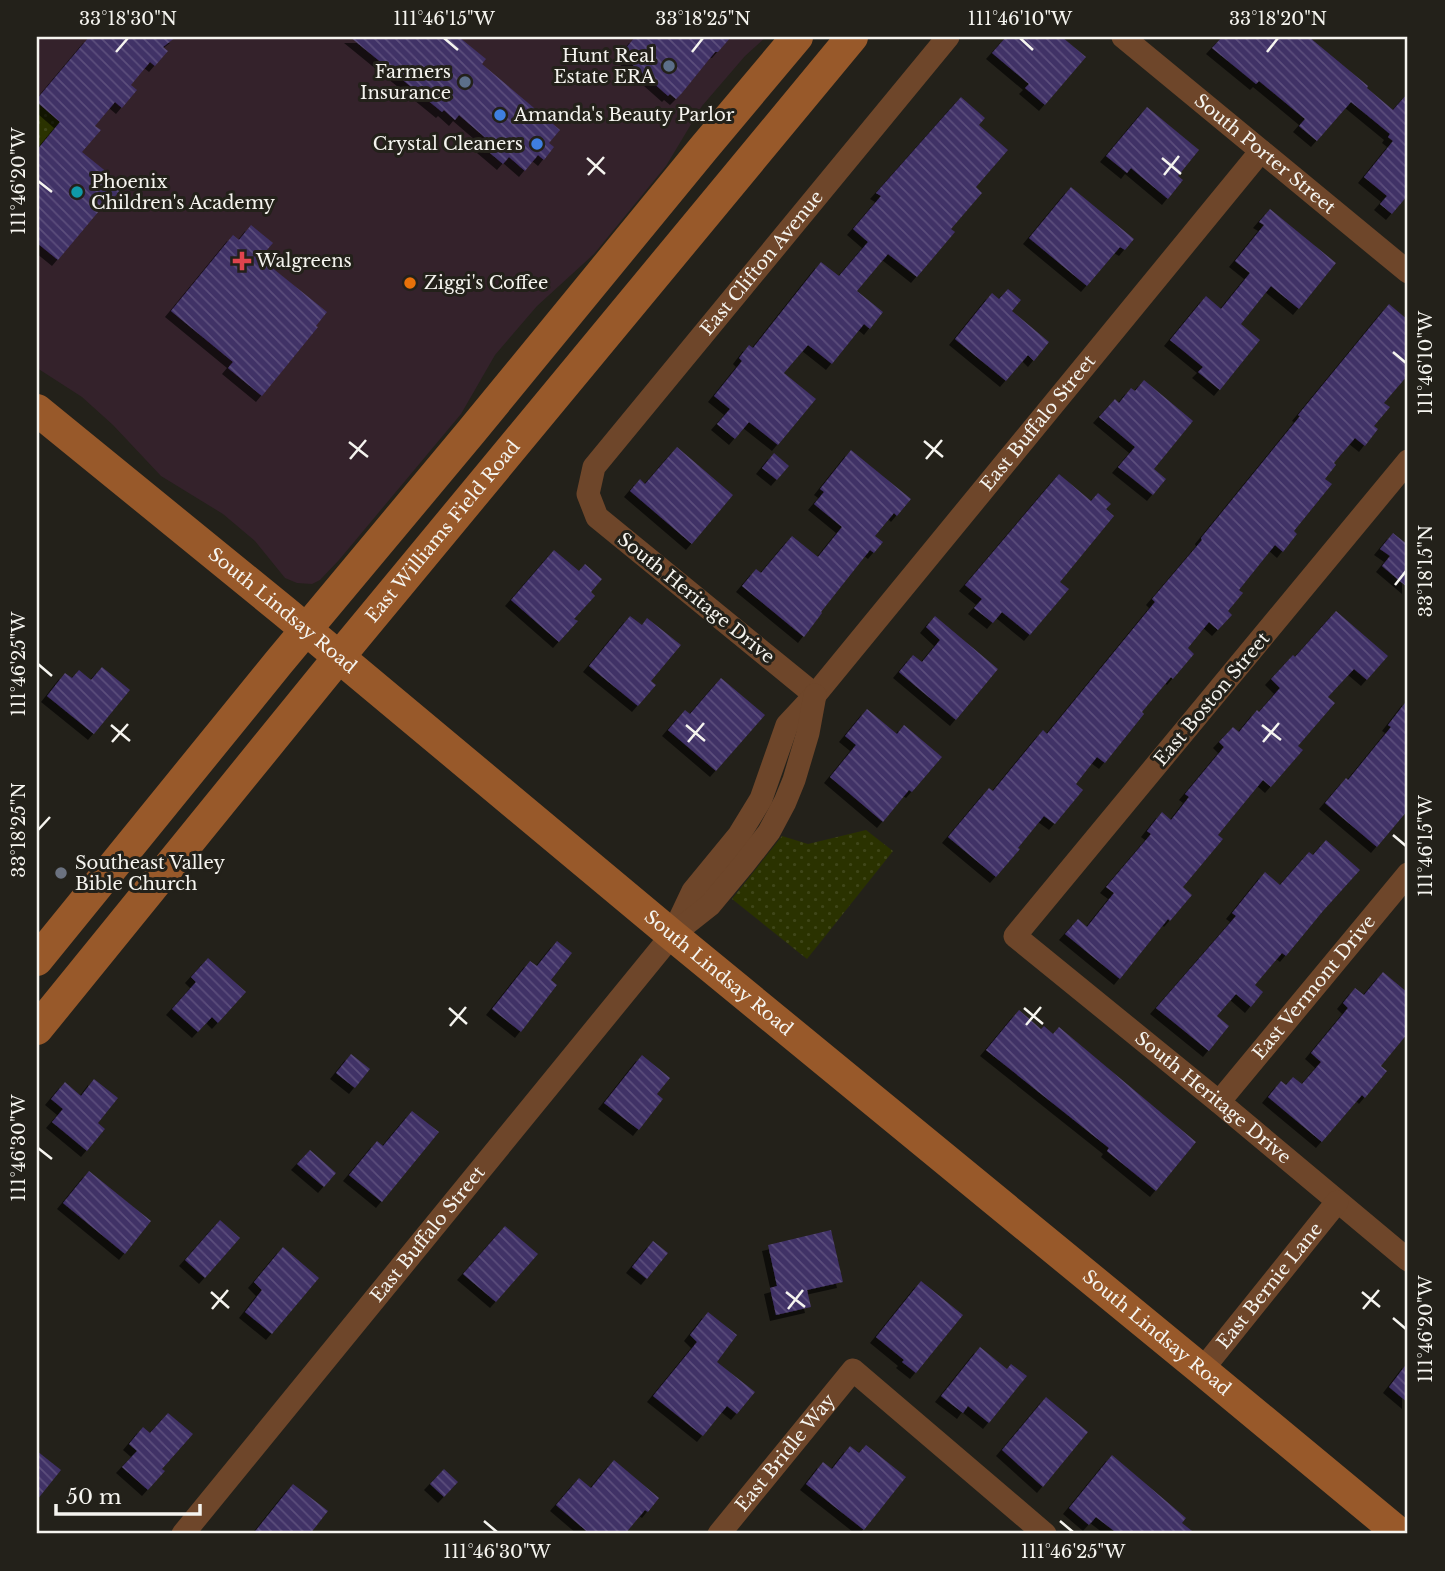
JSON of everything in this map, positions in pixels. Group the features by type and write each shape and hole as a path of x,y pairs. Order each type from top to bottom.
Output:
{"main road":[{"path":"37,960 306,629 797,37"},
{"name":"East Williams Field Road","path":"37,1029 339,657 852,37"},
{"path":"703,149 736,176"},
{"name":"South Lindsay Road","path":"37,410 306,629 672,935 1400,1534"}],"street":[{"name":"East Clifton Avenue","path":"588,494 594,467 948,37"},
{"name":"South Porter Street","path":"1123,37 1408,272"},
{"name":"East Buffalo Street","path":"183,1534 672,935 693,891 739,835 761,799 787,725 1261,152"},
{"name":"East Boston Street","path":"1015,936 1408,461"},
{"name":"South Heritage Drive","path":"588,494 597,517 814,695"},
{"name":"East Vermont Drive","path":"1219,1102 1408,874"},
{"name":"South Heritage Drive","path":"1015,936 1408,1260"},
{"name":"East Bernie Lane","path":"1202,1370 1337,1202"},
{"name":"East Bridle Way","path":"719,1534 853,1370 1045,1534"}],"shaded area":[{"path":"37,37 766,37 745,56 702,106 666,166 594,254 537,306 495,355 461,414 339,560 320,580 312,584 297,583 285,578 255,541 223,514 161,476 113,425 82,397 37,368"}],"green space":[{"path":"37,102 60,122 37,150"},
{"path":"866,830 893,851 807,959 732,899 782,836 808,844"}],"building":[{"path":"89,37 176,37 163,47 168,51 155,66 150,62 131,85 137,90 122,108 115,102 95,126 101,130 82,152 124,186 111,201 109,199 58,260 37,243 37,150 60,122 37,102 37,99"},
{"path":"350,37 459,37 486,59 482,64 560,130 549,143 554,147 544,160 538,155 525,171 509,157 503,164 483,147 488,140 459,115 455,120 444,110 442,112"},
{"name":"Hunt Real Estate ERA","path":"635,37 731,37 676,99 670,94 668,96 623,56 622,53"},
{"path":"1006,37 1062,37 1086,57 1045,105 1025,88 1029,84 992,53"},
{"path":"1222,37 1309,37 1393,110 1408,93 1408,195 1392,214 1380,204 1387,196 1364,177 1393,141 1388,137 1390,134 1351,102 1317,141 1299,126 1305,119 1259,81 1256,84 1212,48"},
{"path":"961,97 985,118 979,125 1008,150 976,187 982,193 951,229 955,232 917,277 888,254 857,291 883,312 870,329 864,324 832,364 808,345 784,373 816,399 778,445 749,422 735,439 717,424 730,409 714,396 742,361 739,358 749,345 753,348 821,262 839,276 868,242 853,229 881,196 876,193"},
{"path":"1147,107 1199,150 1178,176 1183,180 1168,199 1131,168 1127,173 1106,156"},
{"path":"1071,187 1134,239 1125,250 1120,247 1087,286 1029,238"},
{"path":"1270,209 1336,263 1299,309 1271,286 1241,324 1260,340 1220,390 1198,372 1203,367 1170,340 1206,296 1221,309 1250,273 1235,261 1264,225 1259,222"},
{"name":"Walgreens","path":"251,225 273,243 260,258 327,312 262,396 228,368 233,362 171,311 233,235 239,240"},
{"path":"1008,289 1021,300 1012,311 1049,342 1034,361 1028,355 1006,381 955,339 992,293 999,299"},
{"path":"1389,304 1408,320 1408,375 1384,403 1390,407 1374,426 1378,429 1365,446 1355,438 1334,463 1336,465 1325,479 1332,484 1294,531 1297,534 1283,552 1275,545 1239,590 1243,593 1228,611 1232,615 1218,630 1209,622 1188,648 1194,654 1142,712 1144,714 1105,763 1097,757 1076,784 1083,790 1055,824 1044,816 996,877 948,837 989,788 993,791 1043,730 1047,734 1155,602 1152,599"},
{"path":"1144,380 1193,421 1154,469 1166,479 1153,495 1118,467 1135,447 1099,417 1115,399 1119,403 1131,388 1135,391"},
{"path":"677,447 733,495 692,544 630,491 640,479 645,484"},
{"path":"851,450 911,499 897,516 894,513 875,536 883,542 874,553 870,550 804,637 742,586 756,569 761,573 792,536 818,557 842,527 814,504 824,492 820,489"},
{"path":"774,453 789,466 777,480 762,468"},
{"path":"1059,474 1091,501 1098,493 1111,504 1106,509 1114,516 1060,582 1069,589 1030,635 1002,612 993,623 974,608 982,599 965,585"},
{"path":"1393,533 1408,545 1408,588 1382,566 1390,556 1380,549"},
{"path":"554,550 579,571 585,564 602,579 591,592 595,596 574,619 578,621 559,642 511,600"},
{"path":"1336,611 1388,656 1367,680 1354,669 1328,697 1335,703 1298,746 1303,750 1271,787 1263,780 1218,835 1223,839 1183,887 1192,895 1170,921 1168,919 1120,979 1065,934 1078,919 1087,927 1114,893 1106,887 1151,834 1147,831 1162,812 1171,820 1189,797 1185,794 1224,747 1219,742 1233,727 1239,732 1257,710 1259,712 1280,688 1271,679 1293,655 1295,657"},
{"path":"630,616 642,625 647,618 681,645 651,681 656,685 638,706 589,666"},
{"path":"935,616 998,669 956,720 899,672 913,655 922,662 940,640 926,627"},
{"path":"102,667 130,690 94,734 47,696 65,673 72,678 79,670 91,680"},
{"path":"721,678 765,715 716,771 668,730 685,710 690,714"},
{"path":"1408,699 1408,810 1377,847 1325,803 1346,778 1348,780 1391,727 1388,725"},
{"path":"867,709 897,734 904,725 942,757 912,792 909,790 883,822 830,777 856,745 845,736"},
{"path":"1326,840 1360,870 1286,956 1282,953 1255,985 1263,992 1251,1007 1236,994 1217,1016 1229,1026 1209,1051 1156,1008 1236,916 1232,913 1265,872 1280,885 1309,852 1313,855"},
{"path":"557,941 572,953 551,980 557,985 521,1032 492,1009 530,961 537,966"},
{"path":"208,958 246,992 218,1023 212,1017 198,1032 172,1009 196,982 191,977"},
{"path":"1383,972 1408,993 1408,1033 1381,1066 1387,1071 1365,1098 1362,1095 1322,1142 1268,1097 1281,1081 1286,1085 1293,1077 1302,1084 1321,1062 1311,1053 1348,1008 1343,1003 1355,988 1364,995"},
{"path":"1019,1010 1041,1029 1044,1026 1053,1034 1059,1027 1196,1142 1156,1191 1107,1151 1109,1148 986,1050"},
{"path":"351,1054 370,1069 355,1088 336,1073"},
{"path":"642,1055 670,1078 657,1094 663,1099 639,1130 604,1103"},
{"path":"94,1079 118,1098 98,1123 105,1129 87,1151 52,1122 63,1109 51,1099 65,1082 81,1096"},
{"path":"412,1111 439,1132 382,1202 349,1175 377,1141 383,1146"},
{"path":"310,1150 336,1173 324,1187 297,1164"},
{"path":"89,1171 151,1221 125,1254 63,1203"},
{"path":"220,1220 240,1238 205,1278 185,1260"},
{"path":"505,1226 538,1254 496,1302 463,1274"},
{"path":"831,1230 843,1282 807,1290 811,1307 776,1315 770,1288 777,1286 768,1245"},
{"path":"653,1241 668,1253 647,1279 632,1267"},
{"path":"283,1247 319,1278 272,1334 245,1312 262,1290 254,1282"},
{"path":"921,1281 963,1315 916,1373 876,1337"},
{"path":"708,1312 737,1335 717,1362 755,1392 737,1414 727,1406 703,1436 653,1396 697,1342 690,1335"},
{"path":"980,1347 1007,1369 1011,1364 1027,1376 989,1423 968,1406 963,1413 941,1396"},
{"path":"1408,1362 1408,1403 1389,1387"},
{"path":"1046,1397 1088,1432 1043,1487 1002,1450"},
{"path":"168,1413 193,1434 162,1469 165,1471 148,1490 122,1467 137,1451 129,1444 143,1427 150,1433"},
{"path":"866,1445 906,1477 864,1530 806,1484 823,1462 832,1469 850,1446 859,1453"},
{"path":"37,1451 61,1470 37,1500"},
{"path":"1112,1455 1186,1518 1182,1523 1196,1534 1118,1534 1096,1517 1089,1525 1069,1508"},
{"path":"614,1460 659,1498 625,1534 590,1534 556,1505 579,1478 591,1488"},
{"path":"444,1469 458,1482 444,1497 430,1484"},
{"path":"293,1484 328,1511 310,1534 253,1534"}],"place":[{"name":"Hunt Real Estate ERA","path":"669,66"},
{"name":"Farmers Insurance","path":"465,82"},
{"name":"Amanda's Beauty Parlor","path":"500,115"},
{"name":"Crystal Cleaners","path":"537,144"},
{"name":"Phoenix Children's Academy","path":"77,192"},
{"name":"Walgreens","path":"242,261"},
{"name":"Ziggi's Coffee","path":"410,283"},
{"name":"Southeast Valley Bible Church","path":"61,873"}]}
